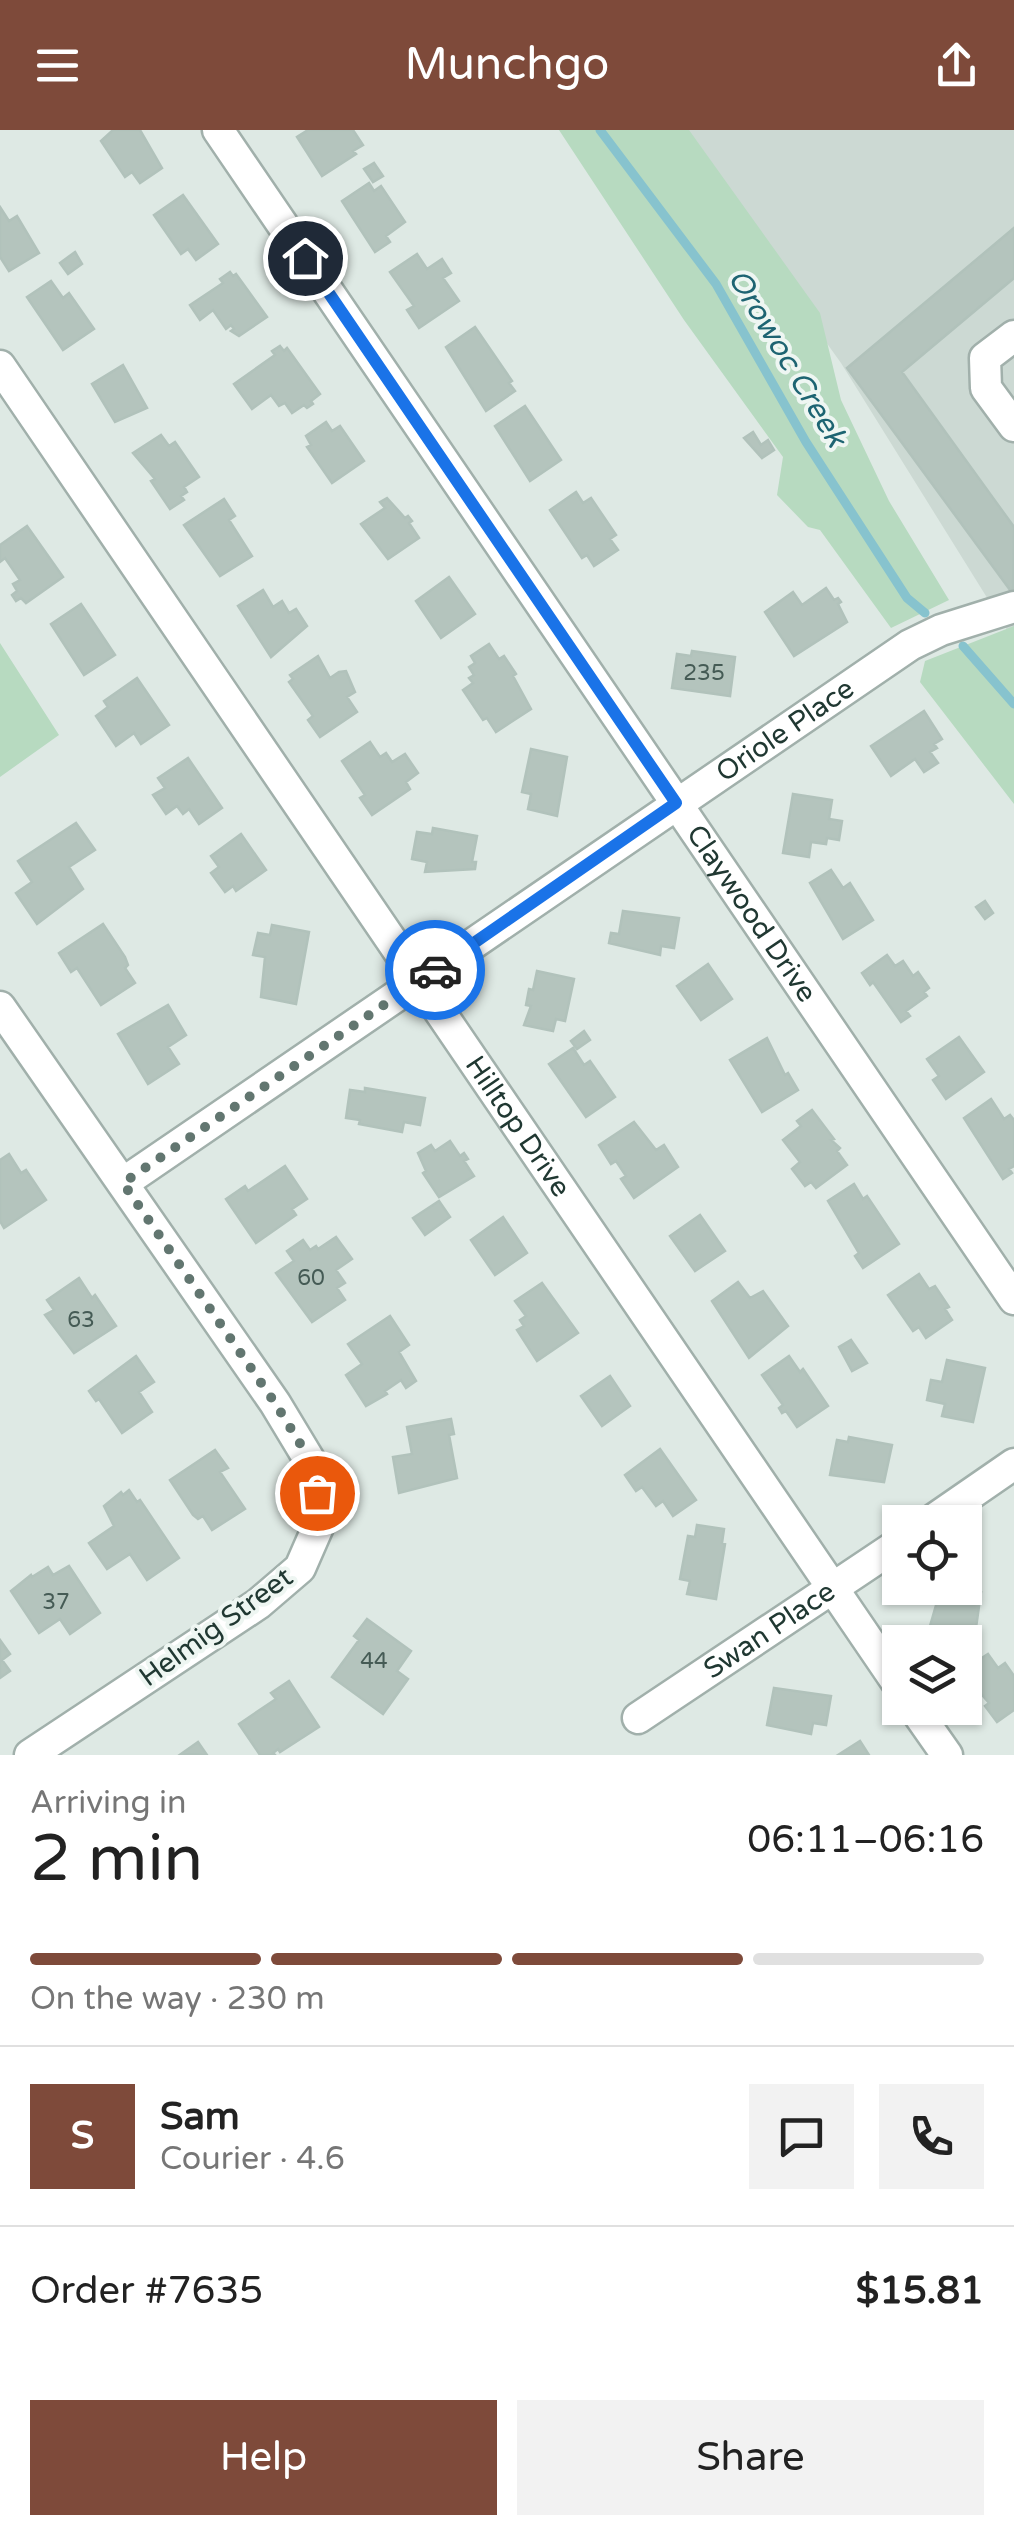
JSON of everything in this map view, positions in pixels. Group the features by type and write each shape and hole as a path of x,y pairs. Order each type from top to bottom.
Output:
{"street":[{"name":"Claywood Drive","path":"218,130 1014,1299"},
{"path":"1014,336 985,358 986,388 1014,426"},
{"name":"Hilltop Drive","path":"0,366 882,1661"},
{"name":"Oriole Place","path":"123,1183 910,645 941,630 1014,608"},
{"name":"Helmig Street","path":"0,1006 11,1046 123,1183 275,1403 314,1466 321,1520 300,1568 258,1604 30,1755"},
{"path":"955,1505 1014,1464"},
{"name":"Swan Place","path":"638,1718 882,1555"},
{"path":"926,1725 947,1755"}],"shaded area":[{"path":"674,130 1014,130 1014,641 841,363"}],"green space":[{"path":"559,130 689,130 820,313 841,400 889,501 949,600 891,628 820,530 808,527 777,495 783,457 684,320"},
{"path":"1014,626 1014,804 920,682 925,661"},
{"path":"0,643 59,735 0,777"}],"building":[{"path":"113,130 140,130 162,168 140,183 132,172 125,177 101,141"},
{"path":"308,130 353,130 363,145 322,176 297,137"},
{"path":"374,163 383,176 373,182 364,169"},
{"path":"369,183 374,191 381,186 405,222 386,236 390,242 375,252 342,201"},
{"path":"183,195 218,244 196,260 188,249 181,254 154,215"},
{"path":"0,207 9,221 17,216 39,253 9,271 0,257"},
{"path":"1014,228 1014,278 902,372 1014,527 1013,594 847,368"},
{"path":"75,252 82,264 68,274 60,263"},
{"path":"417,254 427,269 442,259 451,273 443,278 459,301 419,328 407,310 414,306 390,272"},
{"path":"230,272 236,274 267,317 239,336 231,331 231,325 226,329 213,310 200,320 190,305 223,283 220,279"},
{"path":"51,281 63,298 69,293 94,329 63,350 27,297"},
{"path":"475,327 515,391 486,411 446,347"},
{"path":"280,346 284,351 287,348 320,394 311,401 313,404 292,413 285,403 279,406 271,395 252,409 234,384 275,355 272,351"},
{"path":"123,365 147,408 115,422 92,384"},
{"path":"525,406 561,460 530,481 495,426"},
{"path":"326,422 332,431 340,426 364,461 332,483 307,447 311,445 306,436"},
{"path":"753,432 761,445 768,440 774,450 762,458 744,438"},
{"path":"161,435 169,446 175,442 199,477 184,487 184,500 170,509 151,481 155,479 133,453"},
{"path":"576,492 583,503 591,498 616,535 610,539 618,550 594,566 587,555 582,558 550,510"},
{"path":"387,498 412,521 409,523 419,538 388,559 361,524 385,508 380,502"},
{"path":"224,499 235,516 229,520 252,556 220,576 184,525"},
{"path":"27,526 63,577 26,603 21,598 16,601 12,595 17,591 13,584 20,580 5,558 0,562 0,545"},
{"path":"449,577 475,614 441,638 416,601"},
{"path":"826,588 834,600 838,598 841,602 838,604 847,622 794,656 765,612 793,592 802,605"},
{"path":"263,590 273,607 282,601 289,613 296,609 307,626 271,657 238,606"},
{"path":"81,604 115,655 84,675 51,624"},
{"path":"489,644 499,659 504,656 516,674 513,676 531,709 496,732 463,690 473,683 469,678 474,675 469,667 475,663 471,656"},
{"path":"692,651 735,657 730,696 672,688 677,654 691,656"},
{"path":"318,656 330,678 346,671 355,692 347,697 357,712 320,737 308,720 313,716 289,682 293,679 290,675"},
{"path":"137,678 169,725 141,744 134,733 116,746 96,716 108,707 104,701"},
{"path":"924,711 942,739 930,752 938,763 924,772 915,759 891,776 871,746"},
{"path":"370,742 380,757 386,753 392,762 405,754 418,773 406,782 410,789 372,815 360,798 365,795 342,761"},
{"path":"531,749 567,757 557,816 528,809 531,794 522,792"},
{"path":"188,758 222,808 199,824 189,809 183,814 177,806 166,814 153,795 165,788 158,778"},
{"path":"793,794 832,800 829,819 842,821 839,840 827,838 826,844 811,842 809,857 783,853"},
{"path":"76,823 95,850 69,867 83,889 37,924 16,893 32,882 18,861"},
{"path":"433,828 477,836 472,862 476,862 475,869 425,872 427,862 412,859 417,832 432,834"},
{"path":"241,834 266,870 236,891 233,886 225,892 211,873 219,867 211,856"},
{"path":"831,870 843,888 850,883 873,920 843,939 810,883"},
{"path":"985,901 993,913 985,919 976,907"},
{"path":"623,911 679,918 674,948 661,946 660,955 609,943 611,933 619,934"},
{"path":"103,924 125,957 125,968 135,983 101,1005 77,968 71,972 59,953"},
{"path":"272,925 309,932 296,1004 261,997 265,957 253,955 258,933 270,935"},
{"path":"887,955 895,966 903,961 913,976 918,972 929,988 924,992 927,996 906,1011 910,1016 901,1022 873,982 870,985 862,973"},
{"path":"708,964 732,999 701,1020 677,986"},
{"path":"537,971 574,979 565,1021 556,1019 553,1031 524,1025 531,1006 526,1005 529,989 533,990"},
{"path":"168,1005 186,1035 168,1047 179,1064 148,1084 118,1034"},
{"path":"584,1031 590,1040 577,1049 571,1041"},
{"path":"959,1037 984,1072 946,1099 933,1080 939,1076 927,1059"},
{"path":"767,1038 785,1075 788,1073 798,1090 762,1112 730,1060"},
{"path":"573,1048 584,1065 590,1061 615,1097 586,1117 549,1064"},
{"path":"365,1088 425,1098 420,1125 404,1122 402,1132 346,1118 350,1090 365,1092"},
{"path":"991,1099 1004,1119 1010,1115 1014,1120 1014,1166 1003,1179 964,1118"},
{"path":"812,1110 840,1148 837,1151 847,1165 816,1188 811,1182 805,1186 792,1169 800,1162 783,1140 801,1126 797,1121"},
{"path":"634,1122 656,1150 664,1145 678,1167 634,1198 621,1179 626,1176 616,1161 611,1164 599,1145"},
{"path":"450,1141 460,1156 464,1153 468,1159 464,1161 474,1176 439,1197 423,1173 426,1171 418,1153 431,1145 435,1151"},
{"path":"9,1154 21,1173 26,1170 46,1200 4,1228 0,1221 0,1160"},
{"path":"285,1166 307,1199 292,1209 296,1215 256,1243 226,1199 245,1186 248,1191"},
{"path":"854,1184 863,1199 867,1196 899,1244 863,1268 855,1256 859,1253 828,1201"},
{"path":"439,1201 450,1217 425,1235 413,1218"},
{"path":"700,1215 725,1251 695,1271 670,1236"},
{"path":"503,1217 527,1253 495,1275 471,1240"},
{"path":"336,1237 352,1259 336,1270 345,1283 337,1288 345,1300 312,1322 276,1273 294,1261 287,1251 303,1240 310,1250"},
{"path":"919,1274 929,1289 935,1286 949,1307 945,1309 952,1320 926,1338 919,1327 913,1331 888,1295"},
{"path":"79,1278 116,1326 74,1353 45,1315 54,1310 47,1300"},
{"path":"738,1282 750,1298 763,1291 788,1326 749,1358 712,1301"},
{"path":"542,1283 578,1333 537,1361 517,1330 524,1326 520,1320 526,1316 515,1301"},
{"path":"390,1316 409,1345 399,1352 416,1381 406,1388 401,1380 366,1406 346,1375 362,1364 348,1344"},
{"path":"851,1340 867,1363 852,1371 839,1347"},
{"path":"136,1356 154,1382 139,1392 152,1412 122,1433 89,1391"},
{"path":"789,1356 800,1372 803,1369 828,1406 797,1427 786,1411 782,1413 779,1408 783,1405 762,1375"},
{"path":"947,1360 985,1368 973,1422 942,1416 945,1404 927,1400 931,1380 942,1382"},
{"path":"610,1376 630,1406 602,1426 581,1396"},
{"path":"451,1419 454,1434 449,1435 457,1478 399,1493 393,1457 412,1454 407,1427"},
{"path":"849,1437 892,1445 884,1482 830,1475 837,1440 848,1442"},
{"path":"660,1449 696,1500 673,1516 663,1501 656,1506 642,1487 636,1491 625,1475"},
{"path":"215,1450 228,1468 220,1472 245,1509 212,1530 203,1516 198,1519 193,1515 170,1480"},
{"path":"129,1490 179,1558 147,1580 130,1554 107,1569 89,1543 114,1526 104,1506"},
{"path":"697,1525 724,1529 716,1599 687,1594 690,1581 680,1579 688,1536 695,1537"},
{"path":"69,1566 100,1613 70,1634 60,1619 39,1633 11,1591 48,1567 53,1575"},
{"path":"936,1605 979,1605 976,1625 930,1625"},
{"path":"367,1619 411,1651 397,1671 408,1679 383,1714 332,1677 359,1640 354,1636"},
{"path":"0,1640 10,1654 2,1660 10,1671 0,1678"},
{"path":"988,1654 998,1668 1005,1663 1014,1676 1014,1710 997,1722 982,1695 982,1658"},
{"path":"289,1681 319,1727 280,1752 278,1749 275,1755 260,1755 239,1724 276,1699 271,1693"},
{"path":"774,1688 831,1696 826,1725 813,1723 811,1734 767,1725"},
{"path":"860,1741 869,1755 838,1755"},
{"path":"198,1742 207,1755 181,1754"}],"waterway":[{"name":"Orowoc Creek","path":"600,130 716,284 806,442 907,598 925,613"},
{"name":"Orowoc Creek","path":"963,646 1014,704"}],"way so far":[{"path":"317,1493 314,1466 275,1403 123,1183 435,970"}],"route":[{"path":"305,258 676,803 435,970"}]}
